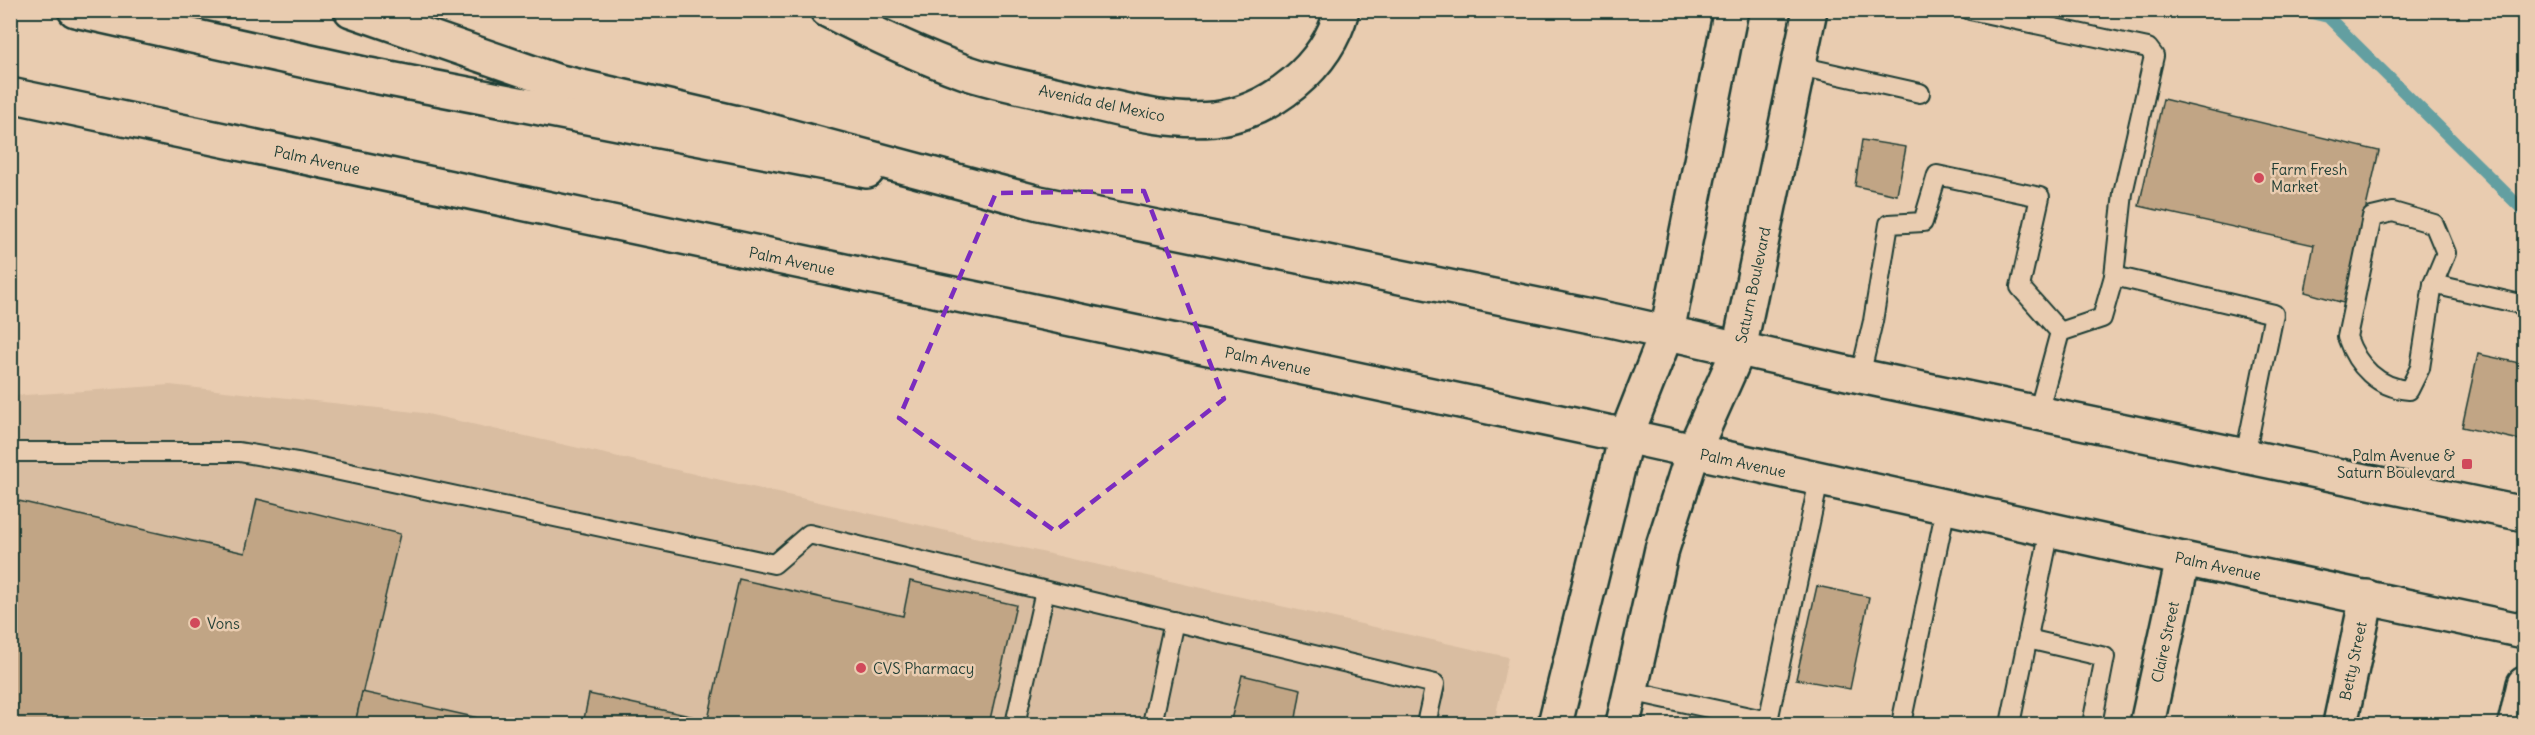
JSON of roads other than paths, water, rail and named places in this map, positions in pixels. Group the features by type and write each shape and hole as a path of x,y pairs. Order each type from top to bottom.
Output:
{"main road":[{"path":"75,10 369,75 1039,203 1667,332 1860,376 2524,514"},
{"name":"Avenida del Mexico","path":"828,10 872,33 966,72 1148,116 1189,120 1242,112 1266,102 1288,88 1308,70 1326,46 1342,10"},
{"path":"1555,724 1626,436 1667,332 1731,10"},
{"name":"Saturn Boulevard","path":"1623,724 1662,549 1693,452 1739,349 1810,10"},
{"path":"363,13 556,81 755,127 1039,203"},
{"name":"Palm Avenue","path":"10,94 1626,436 1819,480 2524,631"},
{"name":"Claire Street","path":"2147,724 2183,559"},
{"name":"Betty Street","path":"2340,724 2367,597"},
{"path":"2516,724 2524,684"}],"lane":[{"path":"1970,10 2148,48 2154,56 2123,193 2114,276 2102,318 2061,332"},
{"path":"1799,66 1920,93"},
{"path":"1860,376 1873,321 1889,224 1923,222 1937,175 2040,197 2020,287 2061,332"},
{"path":"2393,212 2434,224 2446,253 2433,284 2420,368 2409,390 2391,388 2370,374 2352,351 2347,337 2372,217 2393,212"},
{"path":"2114,276 2274,314 2245,456"},
{"path":"2433,284 2524,305"},
{"path":"2038,413 2061,332"},
{"path":"10,452 239,452 298,462 774,564 809,534 1435,684 1426,724"},
{"path":"1630,691 1768,721 1819,480"},
{"path":"1901,724 1946,507"},
{"path":"2010,724 2050,530"},
{"path":"1015,724 1045,591"},
{"path":"1152,724 1174,621"},
{"path":"2028,639 2105,657 2092,724"}],"waterway":[{"path":"2298,10 2328,17 2524,211"}],"place":[{"name":"Farm Fresh Market","path":"2259,178"},
{"name":"Palm Avenue & Saturn Boulevard","path":"2467,464"},
{"name":"Vons","path":"195,623"},
{"name":"CVS Pharmacy","path":"861,668"}]}
